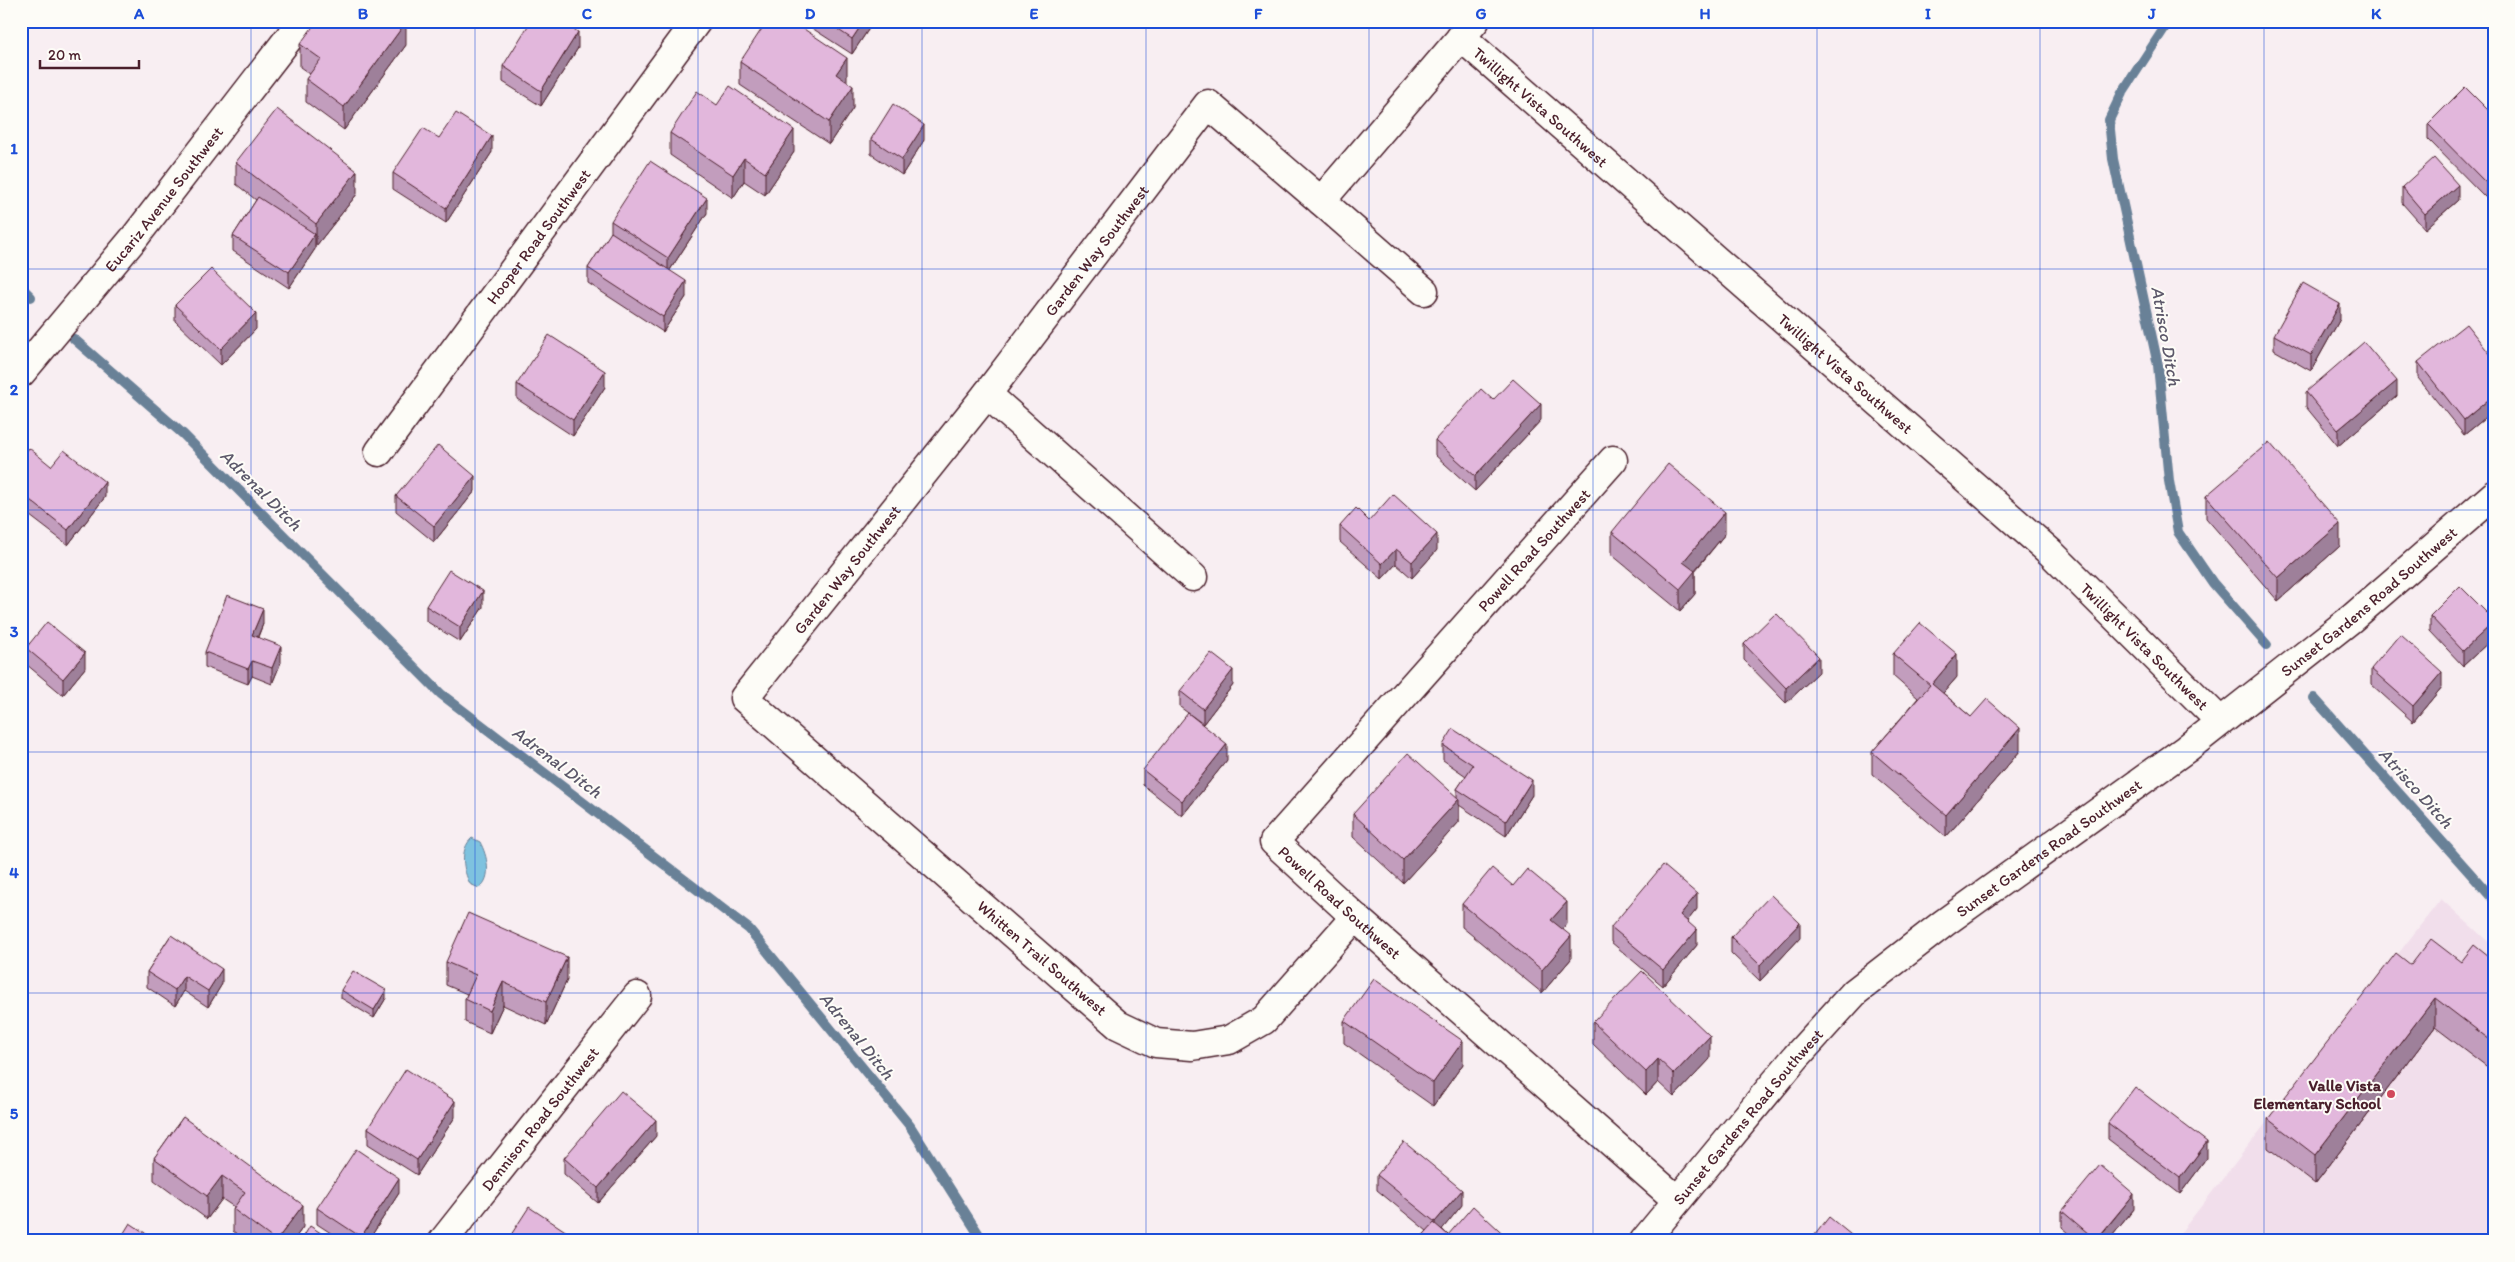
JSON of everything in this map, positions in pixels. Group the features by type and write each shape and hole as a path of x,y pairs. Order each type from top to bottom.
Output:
{"street":[{"name":"Eucariz Avenue Southwest","path":"21,373 135,237 302,21"},
{"name":"Hooper Road Southwest","path":"379,452 697,21"},
{"path":"1424,291 1321,200 1468,29"},
{"name":"Twillight Vista Southwest","path":"1468,29 2050,552 2227,716"},
{"name":"Garden Way Southwest","path":"744,698 987,394 1208,104 1321,200"},
{"path":"987,394 1194,577"},
{"name":"Powell Road Southwest","path":"1613,460 1274,842 1356,917 1677,1200"},
{"name":"Sunset Gardens Road Southwest","path":"1644,1241 1796,1057 1855,992 1944,922 1972,904 2227,716 2351,619 2494,495"},
{"name":"Whitten Trail Southwest","path":"744,698 1118,1025 1156,1043 1192,1046 1229,1040 1264,1020 1356,917"},
{"name":"Dennison Road Southwest","path":"443,1241 637,996"}],"shaded area":[{"name":"Valle Vista Elementary School","path":"2441,899 2494,947 2494,1241 2174,1241"}],"water":[{"path":"472,838 480,842 485,853 487,866 486,878 479,888 470,884 463,860 465,848"}],"building":[{"path":"317,21 406,22 344,107 306,79 321,59 300,44"},
{"path":"531,21 561,21 578,32 541,91 503,66"},
{"path":"767,21 792,21 847,58 836,74 853,86 829,122 740,62"},
{"path":"825,21 864,21 852,39"},
{"path":"730,86 794,130 765,173 744,158 733,175 670,133 697,91 717,105"},
{"path":"2465,87 2494,116 2494,175 2486,183 2428,124"},
{"path":"893,104 924,125 902,159 871,139"},
{"path":"277,109 357,171 316,224 236,162"},
{"path":"456,113 492,136 446,208 393,173 423,128 439,138"},
{"path":"2434,158 2458,185 2425,214 2402,187"},
{"path":"650,161 707,198 668,258 611,221"},
{"path":"258,197 315,234 289,272 233,236"},
{"path":"611,232 686,281 663,317 588,268"},
{"path":"211,269 256,313 221,349 175,305"},
{"path":"2303,283 2340,304 2311,355 2274,335"},
{"path":"2466,324 2494,359 2494,395 2464,420 2418,362"},
{"path":"549,335 605,371 573,420 517,384"},
{"path":"2364,342 2397,381 2338,430 2306,392"},
{"path":"1513,379 1541,404 1475,476 1435,440 1481,389 1493,400"},
{"path":"2269,442 2340,524 2278,578 2206,496"},
{"path":"438,445 475,476 434,526 396,496"},
{"path":"29,448 51,466 64,450 105,482 68,530 21,493 21,458"},
{"path":"1668,464 1725,512 1683,562 1695,571 1680,589 1612,532"},
{"path":"1393,494 1437,534 1412,562 1396,549 1382,564 1340,526 1356,508 1369,521"},
{"path":"449,570 483,591 460,627 426,606"},
{"path":"2460,586 2494,620 2463,651 2430,616"},
{"path":"227,595 263,609 252,635 281,646 272,668 252,661 248,669 205,652"},
{"path":"1776,613 1819,657 1786,688 1744,644"},
{"path":"47,622 85,653 63,679 26,648"},
{"path":"1920,623 1957,654 1932,684 1971,717 1987,699 2020,728 1946,815 1872,752 1930,685 1893,654"},
{"path":"2400,634 2442,672 2413,706 2371,669"},
{"path":"1211,653 1233,670 1203,709 1180,691"},
{"path":"1188,713 1227,744 1182,801 1143,770"},
{"path":"1453,729 1532,780 1506,821 1457,789 1473,765 1443,745"},
{"path":"1408,753 1459,799 1403,860 1353,814"},
{"path":"1663,865 1697,894 1680,915 1697,930 1663,970 1611,927"},
{"path":"1492,868 1513,886 1527,869 1567,902 1551,920 1571,936 1542,970 1462,904"},
{"path":"1771,895 1800,923 1760,965 1731,937"},
{"path":"468,913 567,957 546,1002 503,982 490,1011 465,999 476,975 446,962"},
{"path":"171,935 222,969 208,991 184,976 175,990 147,972"},
{"path":"2431,939 2461,962 2474,945 2494,961 2494,1043 2435,998 2315,1155 2268,1119 2396,953 2411,965"},
{"path":"353,971 386,990 374,1010 341,990"},
{"path":"1642,971 1710,1036 1674,1074 1658,1059 1646,1072 1593,1022"},
{"path":"1374,979 1463,1041 1433,1083 1344,1021"},
{"path":"406,1069 455,1101 417,1160 368,1128"},
{"path":"2135,1087 2207,1142 2180,1178 2108,1123"},
{"path":"621,1091 656,1120 598,1188 564,1158"},
{"path":"183,1117 303,1205 276,1241 233,1209 245,1192 222,1176 207,1196 154,1158"},
{"path":"1404,1142 1462,1190 1435,1222 1377,1175"},
{"path":"356,1149 399,1178 361,1237 317,1208"},
{"path":"2100,1165 2134,1194 2096,1240 2062,1211"},
{"path":"1473,1206 1511,1241 1418,1241 1434,1223 1448,1235"},
{"path":"529,1207 570,1234 566,1241 507,1241"},
{"path":"1829,1217 1856,1239 1855,1241 1810,1241"},
{"path":"130,1223 157,1241 119,1241"},
{"path":"310,1226 333,1241 301,1241"}],"waterway":[{"name":"Atrisco Ditch","path":"2169,21 2122,93 2109,120 2113,159 2158,365 2169,481 2178,532 2213,583 2267,645"},
{"name":"Adrenal Ditch","path":"21,287 31,297"},
{"name":"Adrenal Ditch","path":"74,339 183,434 441,694 749,929 910,1126 983,1241"},
{"name":"Atrisco Ditch","path":"2314,698 2494,900"}],"place":[{"name":"Valle Vista Elementary School","path":"2391,1094"}]}
